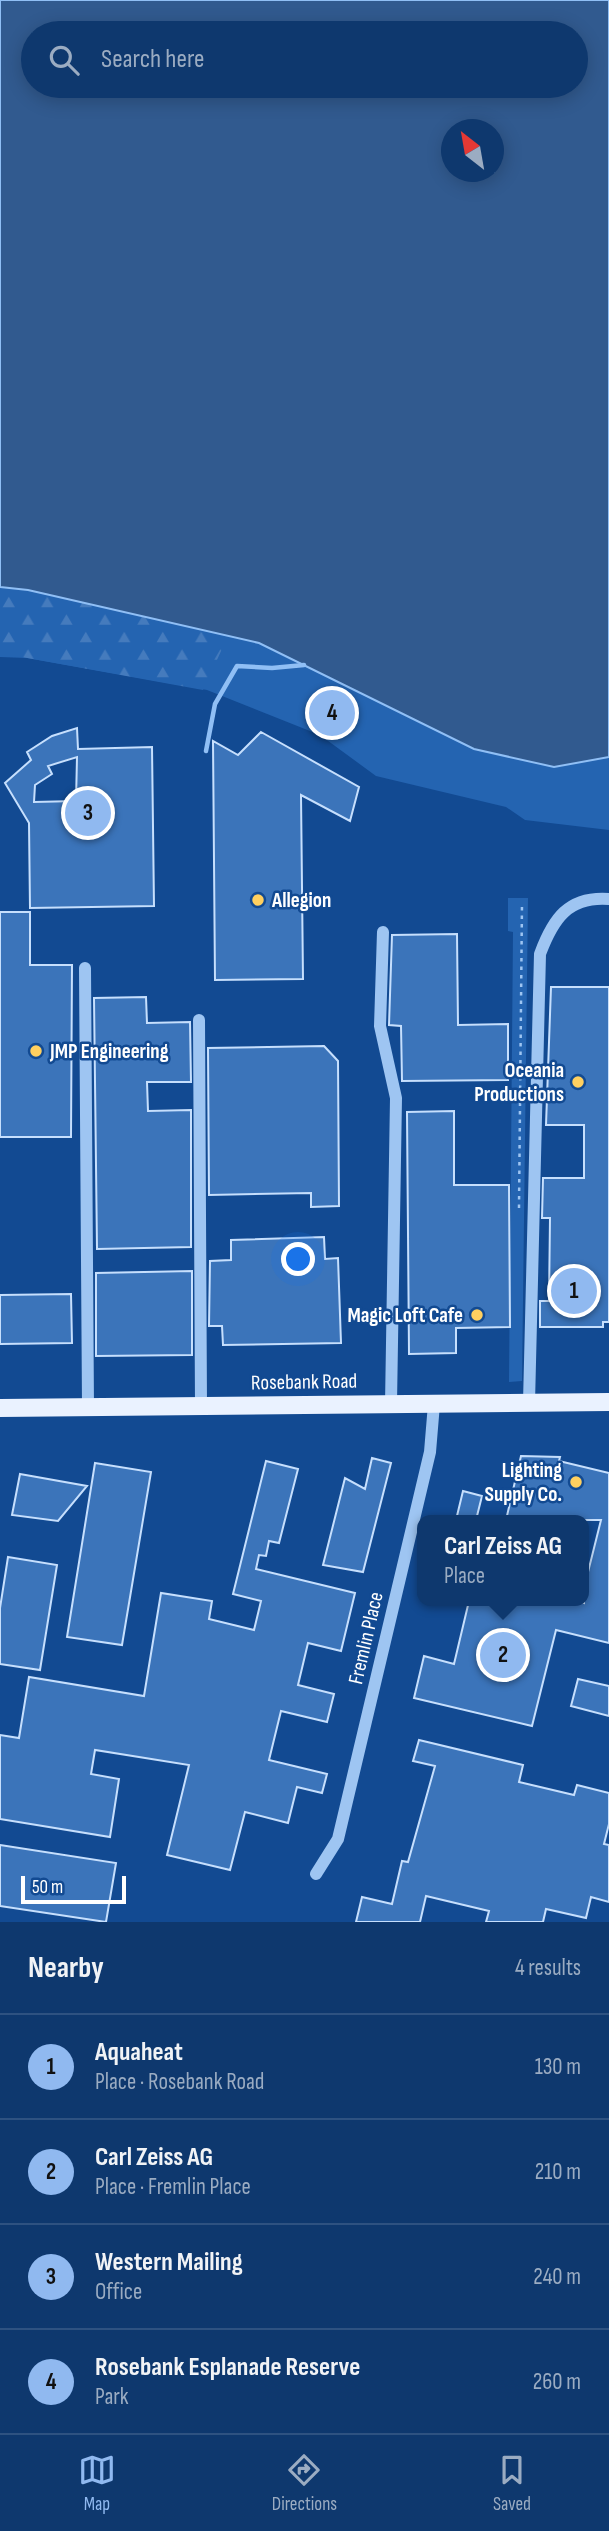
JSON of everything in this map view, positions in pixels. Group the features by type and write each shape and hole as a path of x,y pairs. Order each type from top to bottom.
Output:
{"main road":[{"name":"Rosebank Road","path":"0,1408 609,1402"}],"street":[{"path":"529,1403 540,954 555,921 569,906 582,901 609,899"},
{"path":"383,932 380,1026 396,1098 391,1404"},
{"path":"85,968 88,1407"},
{"path":"198,1020 201,1406"},
{"name":"Fremlin Place","path":"316,1874 338,1839 430,1452 433,1404"}],"path":[{"path":"519,1218 522,903"}],"green space":[{"path":"0,587 28,590 259,643 474,749 554,767 609,757 609,830 525,820 506,807 376,776 320,735 207,690 27,658 0,657"},
{"path":"0,587 28,590 228,636 203,690 0,653"},
{"path":"508,898 528,898 522,1381 509,1382 513,932 508,931"}],"shaded area":[{"path":"0,0 609,0 609,757 554,767 474,749 259,643 28,590 0,587"}],"building":[{"path":"77,728 78,749 152,747 154,906 30,908 29,823 5,783 31,760 27,752 52,736","holes":["77,757 76,801 34,802 35,785 52,774 48,766"]},
{"name":"Allegion","path":"261,732 359,787 350,821 301,795 303,979 215,980 213,741 238,755"},
{"name":"JMP Engineering","path":"0,912 30,912 30,965 72,965 71,1137 0,1137"},
{"path":"457,934 458,1025 508,1024 508,1080 402,1081 401,1026 389,1025 392,935"},
{"name":"Oceania Productions","path":"551,987 609,987 609,1322 603,1322 603,1327 540,1327 540,1301 549,1301 550,1218 542,1218 543,1178 584,1178 584,1125 546,1125"},
{"path":"146,997 147,1023 190,1022 191,1082 147,1082 148,1111 191,1110 191,1247 97,1249 94,998"},
{"path":"324,1046 338,1061 339,1206 311,1207 311,1193 209,1195 208,1048"},
{"path":"454,1111 454,1185 509,1185 510,1327 456,1328 456,1353 409,1354 407,1112"},
{"path":"324,1237 325,1259 338,1258 341,1343 223,1345 222,1326 209,1326 210,1261 231,1260 231,1240"},
{"path":"192,1271 192,1355 96,1356 96,1273"},
{"path":"71,1294 72,1343 0,1344 0,1295"},
{"path":"521,1456 560,1457 559,1461 609,1473 609,1643 556,1630 532,1726 414,1698 424,1656 454,1664 468,1606 589,1606 589,1568 601,1520 589,1520 589,1515 507,1515"},
{"path":"372,1458 391,1463 363,1572 323,1565 345,1478 365,1489"},
{"path":"266,1461 298,1469 279,1543 269,1541 266,1556 259,1555 256,1569 355,1593 341,1651 308,1643 298,1685 334,1694 327,1722 281,1711 269,1760 327,1774 322,1793 297,1787 288,1823 245,1812 230,1870 167,1855 189,1765 95,1750 91,1774 119,1779 110,1837 0,1819 0,1735 19,1738 29,1677 144,1696 161,1593 212,1601 209,1619 254,1630 261,1601 233,1594"},
{"path":"95,1463 151,1472 122,1645 67,1637"},
{"path":"20,1474 87,1486 58,1521 12,1515"},
{"path":"463,1491 482,1496 477,1515 457,1515"},
{"path":"8,1557 57,1565 40,1670 0,1664 0,1608"},
{"path":"578,1679 609,1686 609,1716 571,1706"},
{"path":"419,1740 523,1765 519,1782 574,1795 577,1785 609,1793 609,1824 604,1844 609,1845 609,1902 591,1897 586,1918 546,1909 543,1922 486,1922 489,1911 426,1896 420,1922 356,1922 362,1897 392,1904 402,1861 408,1862 435,1766 413,1761"},
{"path":"0,1845 116,1863 106,1922 0,1906"}],"waterway":[{"path":"206,751 215,704 237,666 272,668 304,665"}],"place":[{"name":"Rosebank Esplanade Reserve","path":"332,713"},
{"name":"Western Mailing","path":"88,813"},
{"name":"Allegion","path":"258,900"},
{"name":"JMP Engineering","path":"36,1051"},
{"name":"Oceania Productions","path":"578,1082"},
{"name":"Aquaheat","path":"574,1291"},
{"name":"Magic Loft Cafe","path":"477,1315"},
{"name":"Lighting Supply Co.","path":"576,1482"},
{"name":"Carl Zeiss AG","path":"503,1655"}]}
